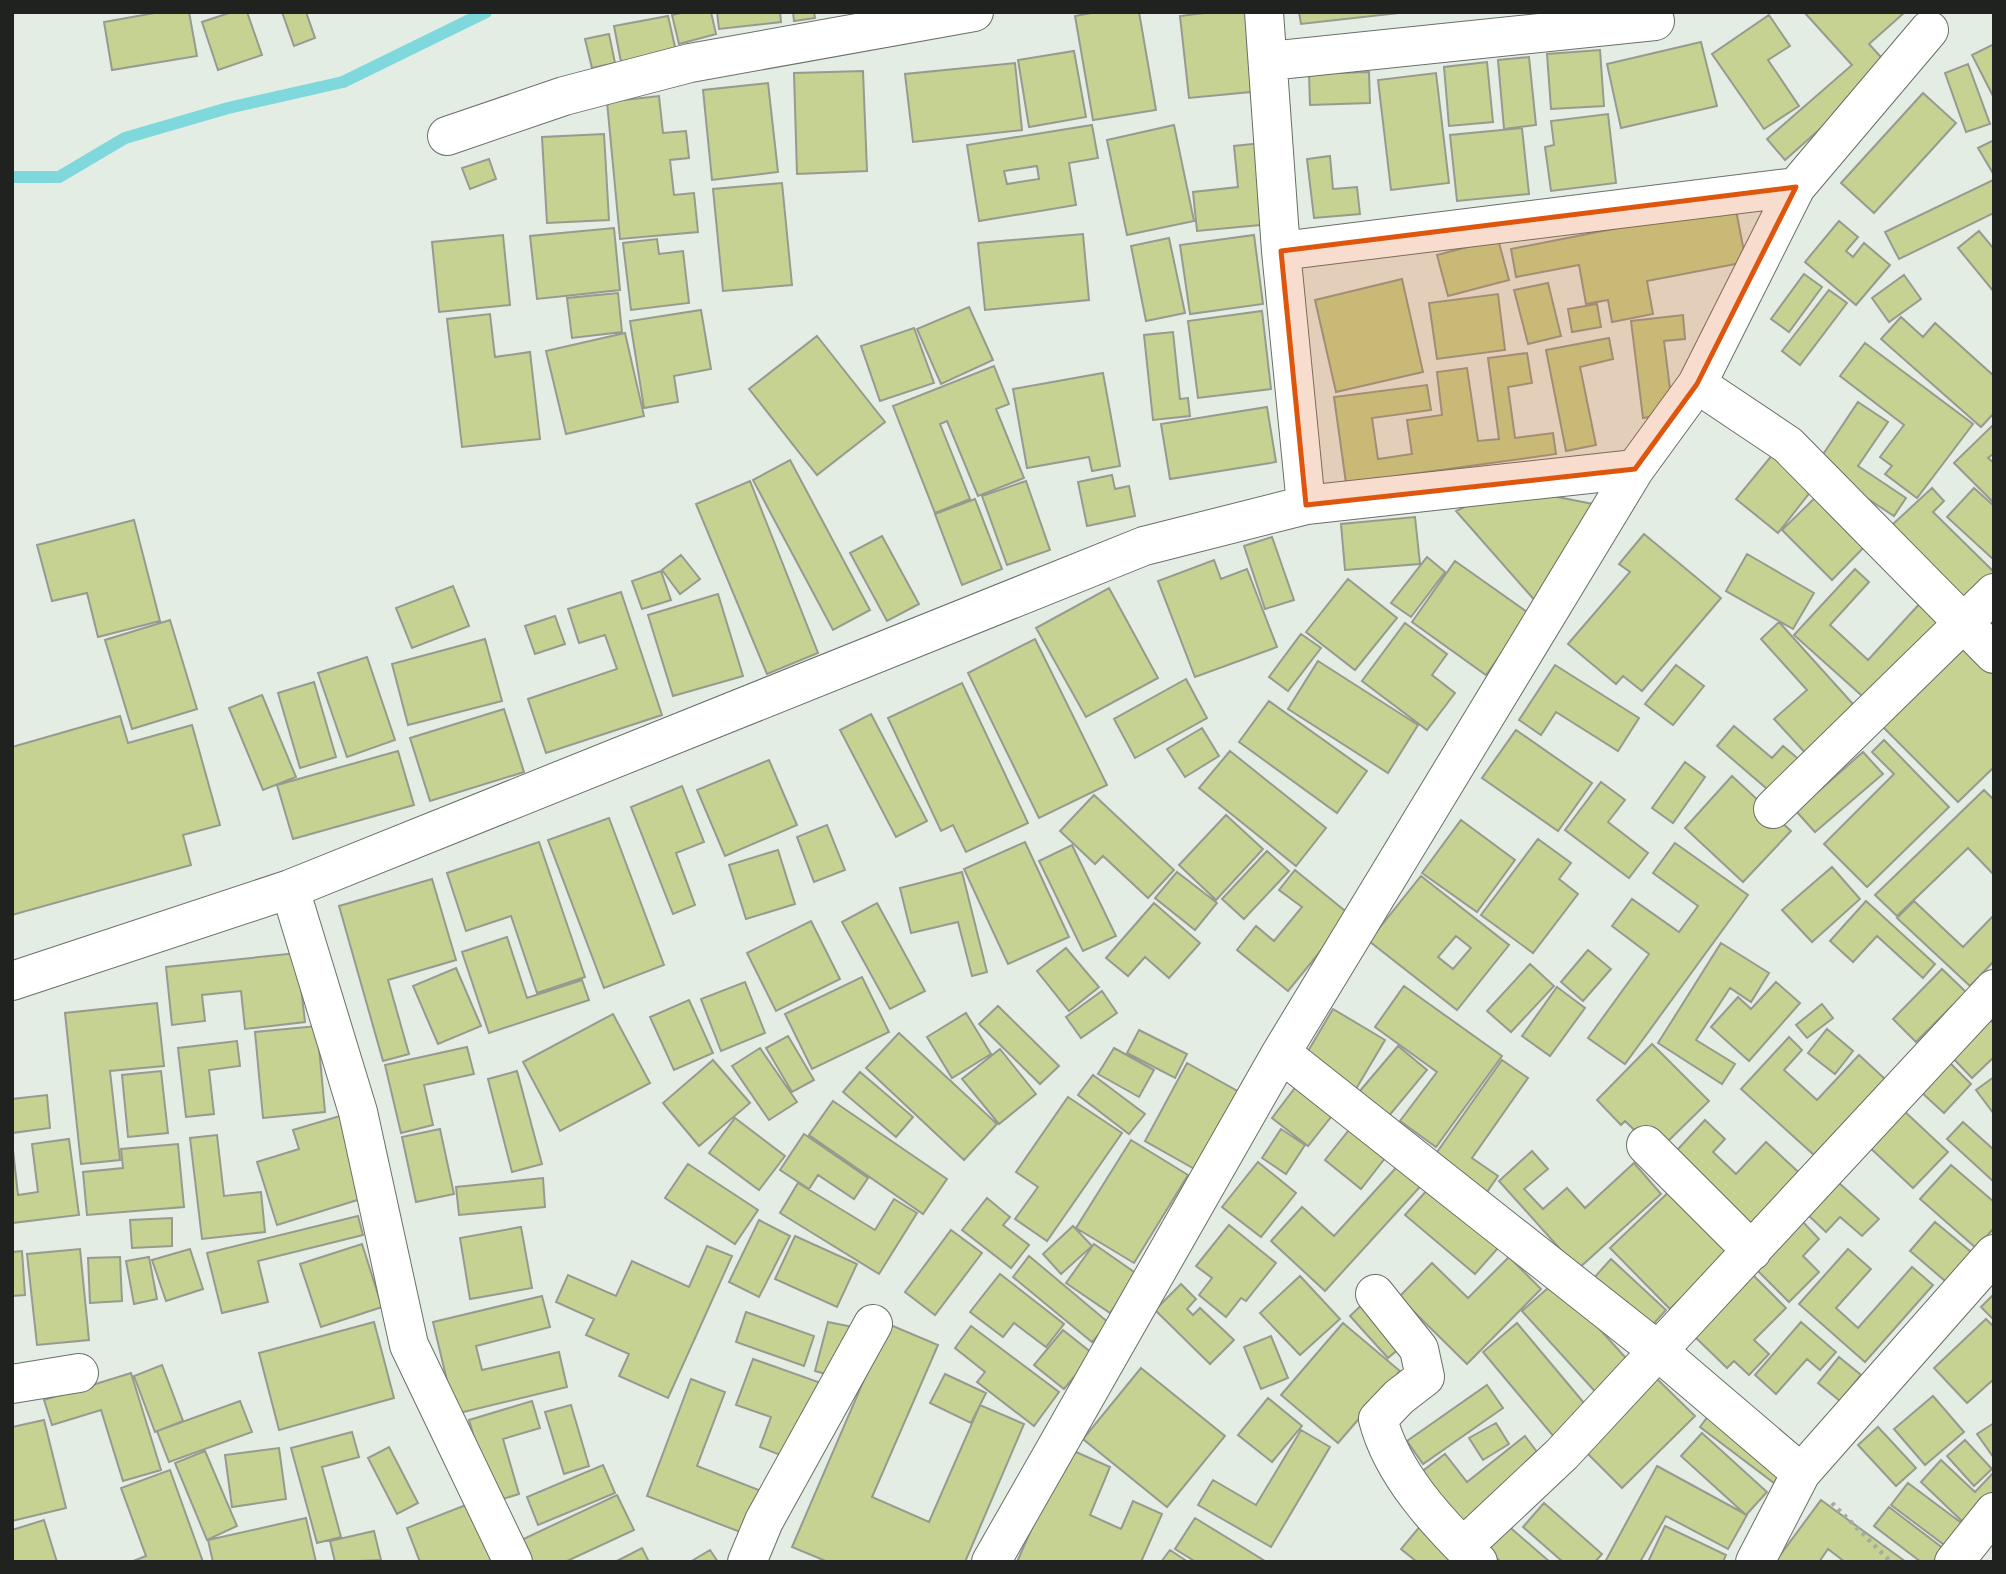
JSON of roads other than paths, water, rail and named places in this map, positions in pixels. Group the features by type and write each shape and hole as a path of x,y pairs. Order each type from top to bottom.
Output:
{"street":[{"path":"447,136 564,96 690,63 974,12"},
{"path":"1264,12 1281,251 1306,505"},
{"path":"1269,61 1655,20"},
{"path":"991,1562 1281,1053 1634,470 1697,384 1796,187 1929,30"},
{"path":"1281,251 1796,187"},
{"path":"1697,384 1788,445 1994,654"},
{"path":"12,981 290,888 1144,545 1306,505 1634,470"},
{"path":"1773,809 1994,593"},
{"path":"290,888 359,1112 409,1345 513,1562"},
{"path":"1375,1294 1419,1349 1425,1377 1399,1397 1378,1419 1384,1444 1427,1506 1470,1554 1994,989"},
{"path":"1281,1053 1658,1350 1801,1472"},
{"path":"1646,1145 1752,1251"},
{"path":"1755,1562 1801,1472 1994,1254"},
{"path":"747,1562 764,1521 873,1324"},
{"path":"12,1384 79,1373"},
{"path":"1954,1562 1994,1512"}],"waterway":[{"path":"12,177 59,177 125,138 228,108 343,82 486,12"}]}
